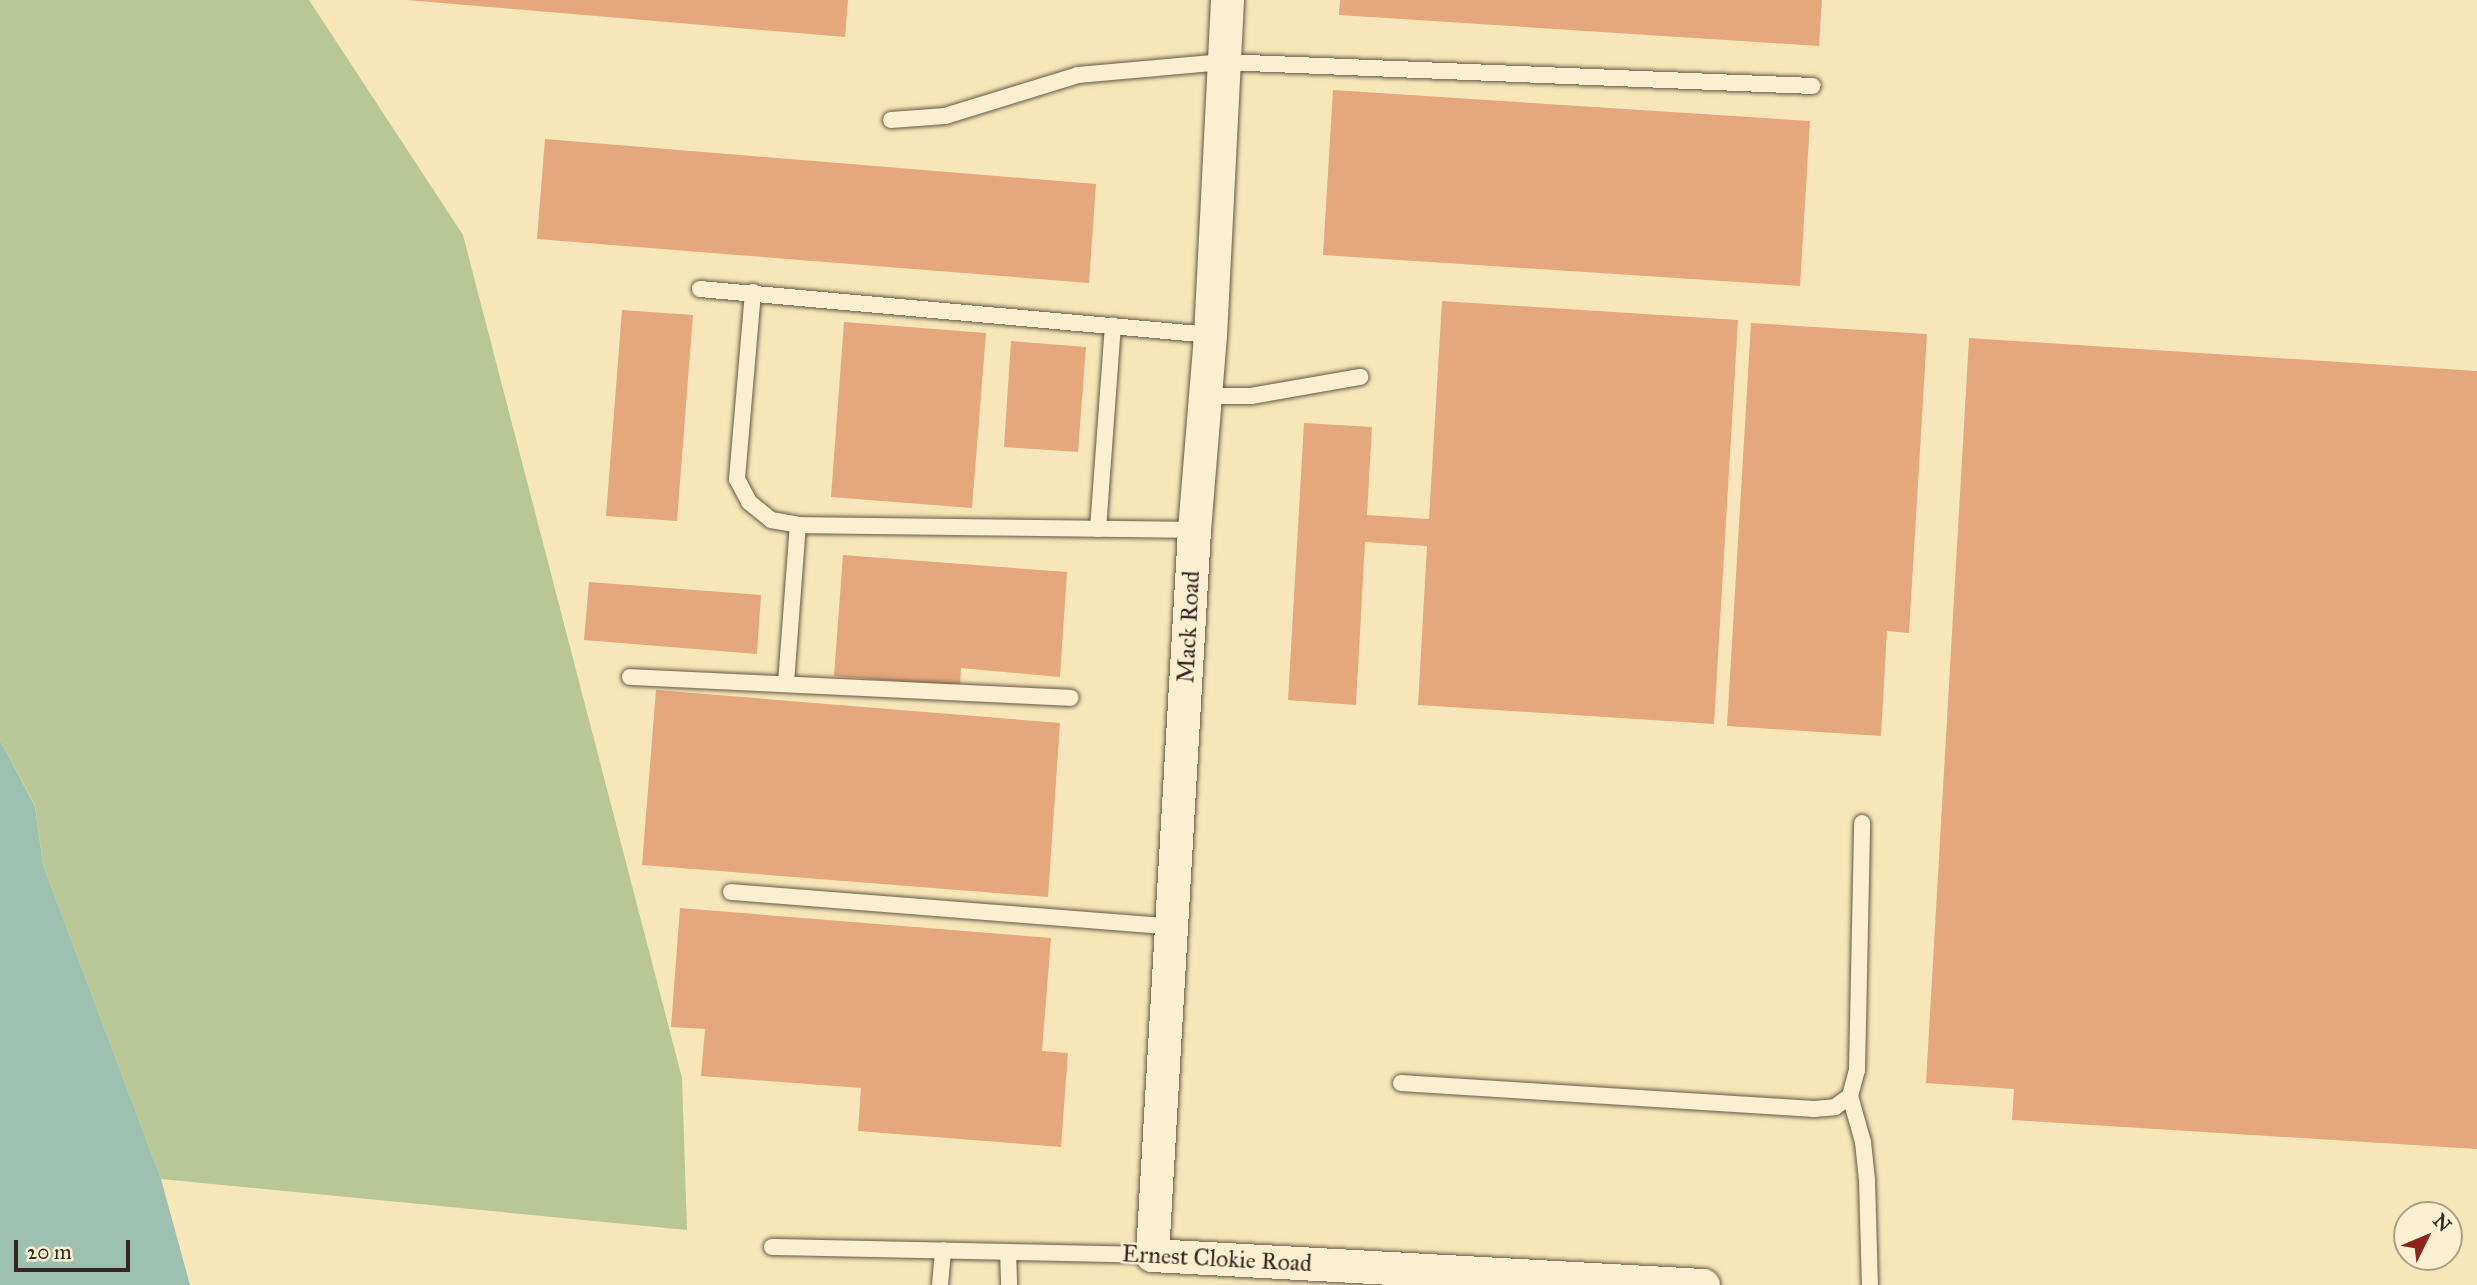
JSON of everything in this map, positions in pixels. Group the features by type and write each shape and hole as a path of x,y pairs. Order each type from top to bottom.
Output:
{"street":[{"name":"Mack Road","path":"1152,1255 1194,530 1210,335 1227,0"},
{"name":"Ernest Clokie Road","path":"1152,1255 1703,1285"}],"lane":[{"path":"891,120 945,116 1078,75 1223,62 1813,86"},
{"path":"700,289 1210,335"},
{"path":"753,292 737,479 749,502 771,520 798,525 1194,530"},
{"path":"1098,529 1112,326"},
{"path":"1205,396 1251,396 1360,377"},
{"path":"786,684 798,525"},
{"path":"630,677 1070,698"},
{"path":"1862,823 1857,1069 1850,1096 1863,1142 1867,1180 1870,1285"},
{"path":"731,892 1171,928"},
{"path":"1401,1083 1814,1109 1835,1107 1850,1096"},
{"name":"Ernest Clokie Road","path":"772,1247 1152,1255"},
{"path":"940,1285 943,1250"},
{"path":"1008,1252 1009,1285"}],"green space":[{"path":"0,0 309,0 463,235 682,1078 687,1230 161,1179 43,865 35,805 0,740"}],"shaded area":[{"path":"0,740 35,806 43,865 161,1179 190,1285 0,1285"}],"building":[{"path":"407,0 848,0 845,37"},
{"path":"1340,0 1822,0 1819,46 1339,15"},
{"path":"1333,90 1810,121 1800,286 1323,255"},
{"path":"545,139 1096,184 1089,283 537,239"},
{"path":"1442,301 1738,320 1714,724 1418,705 1427,546 1365,542 1356,705 1288,700 1304,423 1372,427 1367,515 1429,519"},
{"path":"622,310 693,315 677,521 606,516"},
{"path":"844,322 986,333 972,508 831,497"},
{"path":"1751,323 1927,334 1909,633 1887,631 1881,736 1727,726"},
{"path":"1969,338 2477,371 2477,1149 2012,1120 2014,1089 1926,1083"},
{"path":"1011,341 1086,347 1078,452 1004,447"},
{"path":"843,555 1067,572 1060,677 961,668 960,686 834,676"},
{"path":"589,582 761,595 757,654 584,640"},
{"path":"656,690 1060,723 1048,897 642,865"},
{"path":"680,908 1051,938 1042,1051 1068,1053 1061,1147 858,1131 861,1088 701,1076 705,1029 671,1027"}]}
